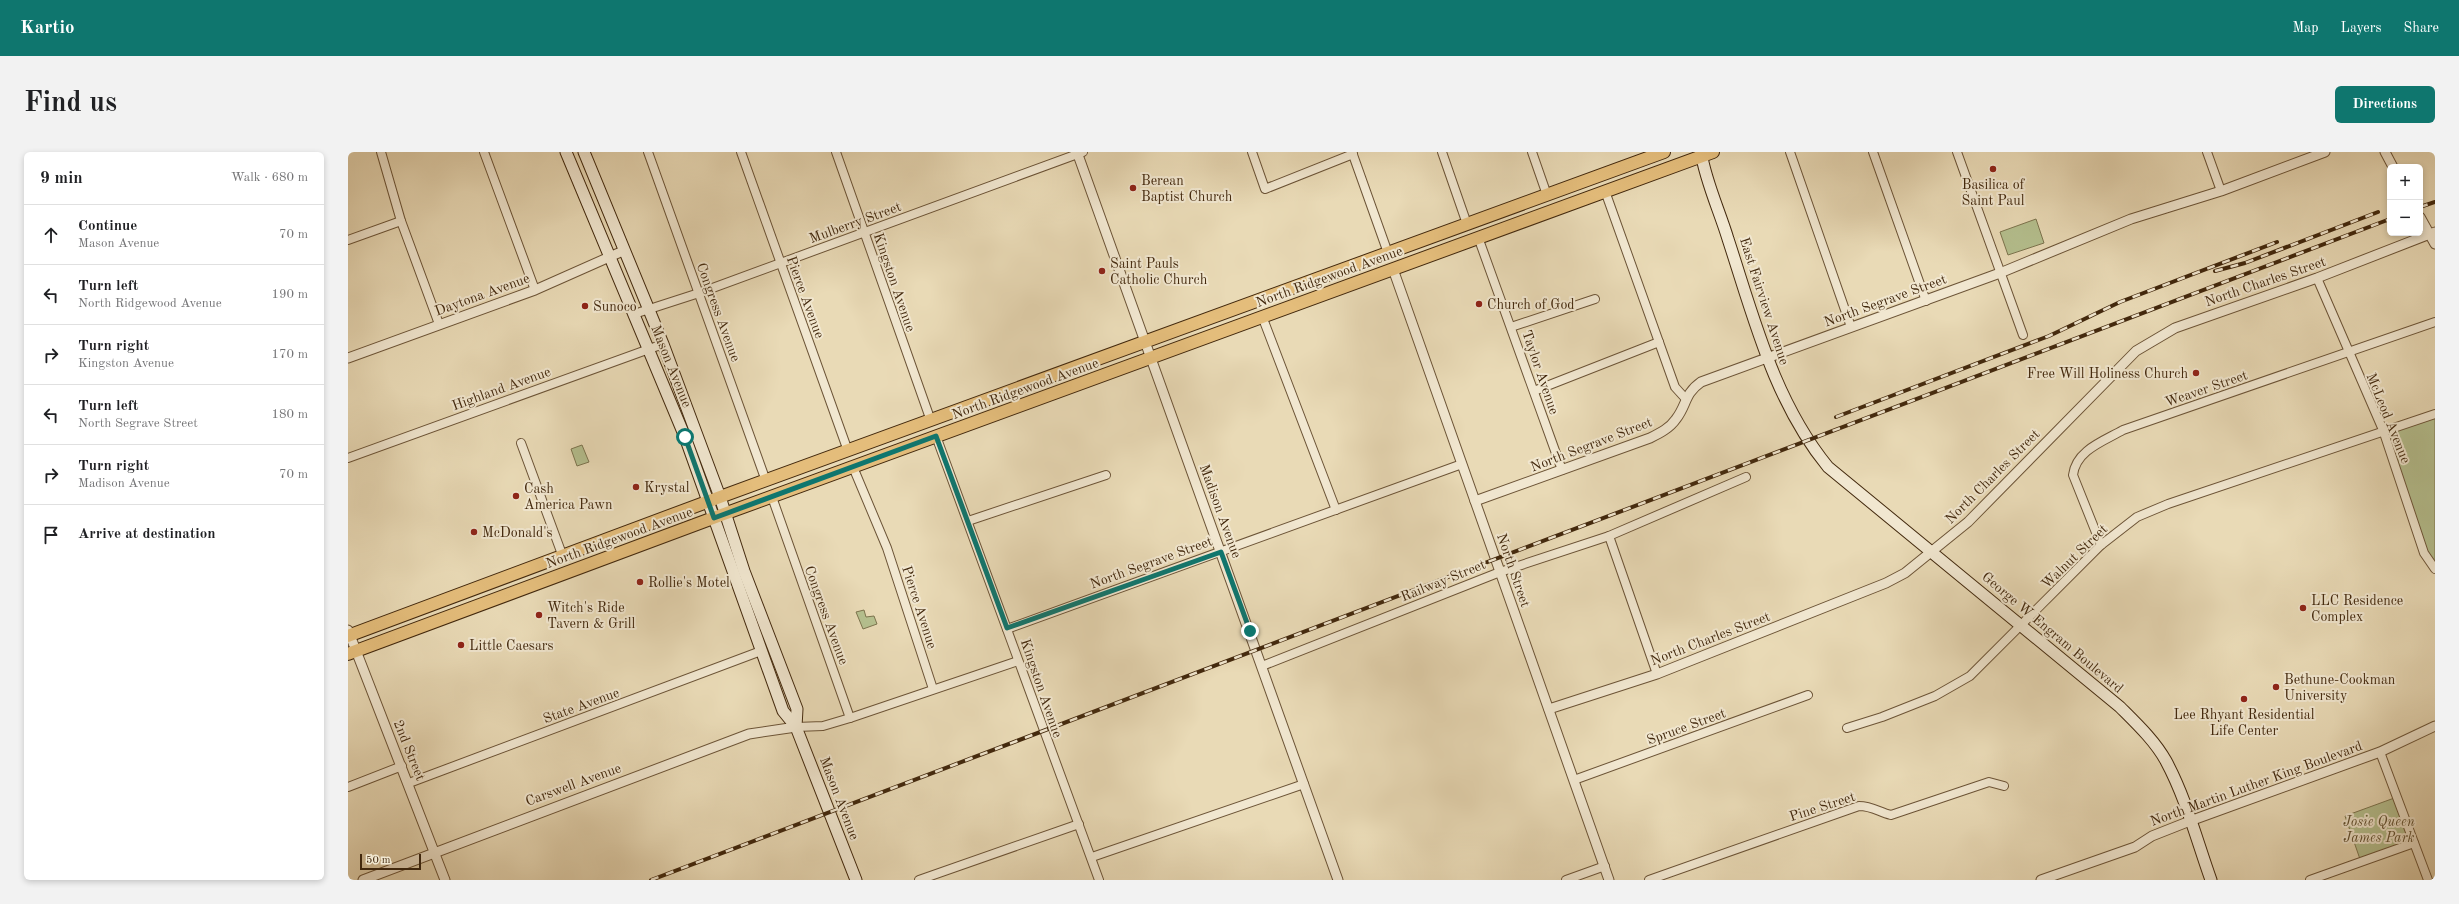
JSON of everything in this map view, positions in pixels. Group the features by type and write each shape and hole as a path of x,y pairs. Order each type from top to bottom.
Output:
{"main road":[{"name":"Mason Avenue","path":"566,152 714,499"},
{"name":"Mason Avenue","path":"584,152 623,251 663,344 714,499 761,651 784,714 796,727 856,880"},
{"name":"North Ridgewood Avenue","path":"349,634 563,557 714,499 1664,152"},
{"name":"North Ridgewood Avenue","path":"352,652 1262,316 1535,217 1705,153"},
{"name":"East Fairview Avenue","path":"1705,153 1767,358 1786,404 1816,452"},
{"path":"1535,217 1544,205 1547,195"},
{"name":"George W Engram Boulevard","path":"1816,452 1828,467 1882,513 1933,551 2120,707 2148,736 2166,761 2180,792 2211,880"},
{"name":"Mason Avenue","path":"719,516 796,709 796,727"}],"street":[{"path":"381,152 401,221 439,324"},
{"path":"484,152 535,290"},
{"name":"Congress Avenue","path":"648,152 766,481"},
{"name":"Pierce Avenue","path":"740,152 848,451"},
{"name":"Kingston Avenue","path":"836,152 931,421"},
{"path":"1252,152 1265,190 1352,153 1388,253"},
{"path":"1442,152 1467,224"},
{"path":"1532,152 1547,195"},
{"path":"1790,152 1852,327"},
{"path":"1873,152 1926,300"},
{"path":"1957,152 2023,335"},
{"path":"2207,152 2221,191"},
{"name":"North Segrave Street","path":"1475,501 1650,438 1666,430 1677,419 1685,398 1692,388 1700,382 2000,273 2131,219 2221,191 2325,152"},
{"path":"2385,152 2391,164"},
{"name":"Mulberry Street","path":"634,314 699,293 1079,153"},
{"name":"Madison Avenue","path":"1079,153 1338,880"},
{"path":"1605,191 1675,387 1685,398"},
{"path":"348,240 401,221"},
{"path":"2423,221 2432,233 2435,244"},
{"name":"North Charles Street","path":"1549,709 1657,674 1862,594 1905,573 1968,522 2136,351 2175,328 2318,278 2432,233"},
{"name":"Taylor Avenue","path":"1478,237 1562,470"},
{"name":"Daytona Avenue","path":"348,358 535,290 623,251"},
{"name":"North Street","path":"1393,269 1609,880"},
{"name":"McLeod Avenue","path":"2318,278 2348,354 2383,430 2424,552 2435,569"},
{"path":"1511,327 1595,299"},
{"path":"1262,316 1336,510"},
{"name":"Weaver Street","path":"2101,545 2073,475 2074,466 2084,453 2123,430 2348,354 2435,322"},
{"path":"1534,391 1660,342"},
{"name":"Highland Avenue","path":"348,458 663,344"},
{"name":"Walnut Street","path":"1847,728 1882,717 1934,696 1970,676 2101,545 2137,517 2165,505 2383,430 2435,414"},
{"name":"Kingston Avenue","path":"936,436 1007,628 1042,731 1092,857 1099,880"},
{"path":"521,442 563,557"},
{"name":"North Segrave Street","path":"1007,628 1462,464"},
{"name":"Pierce Avenue","path":"853,467 887,548 933,689"},
{"path":"968,521 1106,475"},
{"name":"Railway Street","path":"1262,666 1500,572 1609,536 1746,477"},
{"name":"Congress Avenue","path":"772,497 850,718"},
{"path":"1609,536 1657,674"},
{"name":"2nd Street","path":"349,634 352,652 409,783 445,880"},
{"name":"State Avenue","path":"409,783 761,651"},
{"path":"796,727 823,726 850,718 1018,661"},
{"name":"Spruce Street","path":"1574,780 1808,695"},
{"name":"North Martin Luther King Boulevard","path":"2041,880 2135,847 2152,836 2190,821 2380,752 2435,726"},
{"name":"Carswell Avenue","path":"363,880 435,851 749,734 796,727"},
{"path":"2380,752 2428,880"},
{"path":"348,787 402,766"},
{"name":"Pine Street","path":"1649,880 1859,806 1871,806 1880,812 1891,815 1989,782 2004,786"},
{"path":"1092,857 1304,784"},
{"path":"919,880 1079,824"},
{"path":"2310,880 2414,843"},
{"path":"1566,880 1605,866"}],"green space":[{"path":"2036,219 2044,243 2008,255 2000,232"},
{"path":"2435,414 2435,569 2424,553 2383,430"},
{"path":"582,445 589,462 577,466 571,449"},
{"path":"864,610 866,617 874,616 877,624 863,629 856,612"},
{"name":"Josie Queen James Park","path":"2397,797 2414,843 2361,862 2345,816"}],"railway":[{"path":"2423,206 2435,202"},
{"path":"2215,271 2245,263 2378,212"},
{"path":"651,880 2387,220"},
{"path":"1836,417 2049,336 2120,302 2277,242"}],"place":[{"name":"Basilica of Saint Paul","path":"1993,169"},
{"name":"Berean Baptist Church","path":"1133,188"},
{"name":"Saint Pauls Catholic Church","path":"1102,271"},
{"name":"Church of God","path":"1479,304"},
{"name":"Sunoco","path":"585,306"},
{"name":"Free Will Holiness Church","path":"2196,373"},
{"name":"Krystal","path":"636,487"},
{"name":"Cash America Pawn","path":"516,496"},
{"name":"McDonald's","path":"474,532"},
{"name":"Rollie's Motel","path":"640,582"},
{"name":"LLC Residence Complex","path":"2303,608"},
{"name":"Witch's Ride Tavern & Grill","path":"539,615"},
{"name":"Little Caesars","path":"461,645"},
{"name":"Bethune-Cookman University","path":"2276,687"},
{"name":"Lee Rhyant Residential Life Center","path":"2244,699"}],"route":[{"path":"685,437 714,518 936,436 1007,628 1221,552 1250,631"}]}
